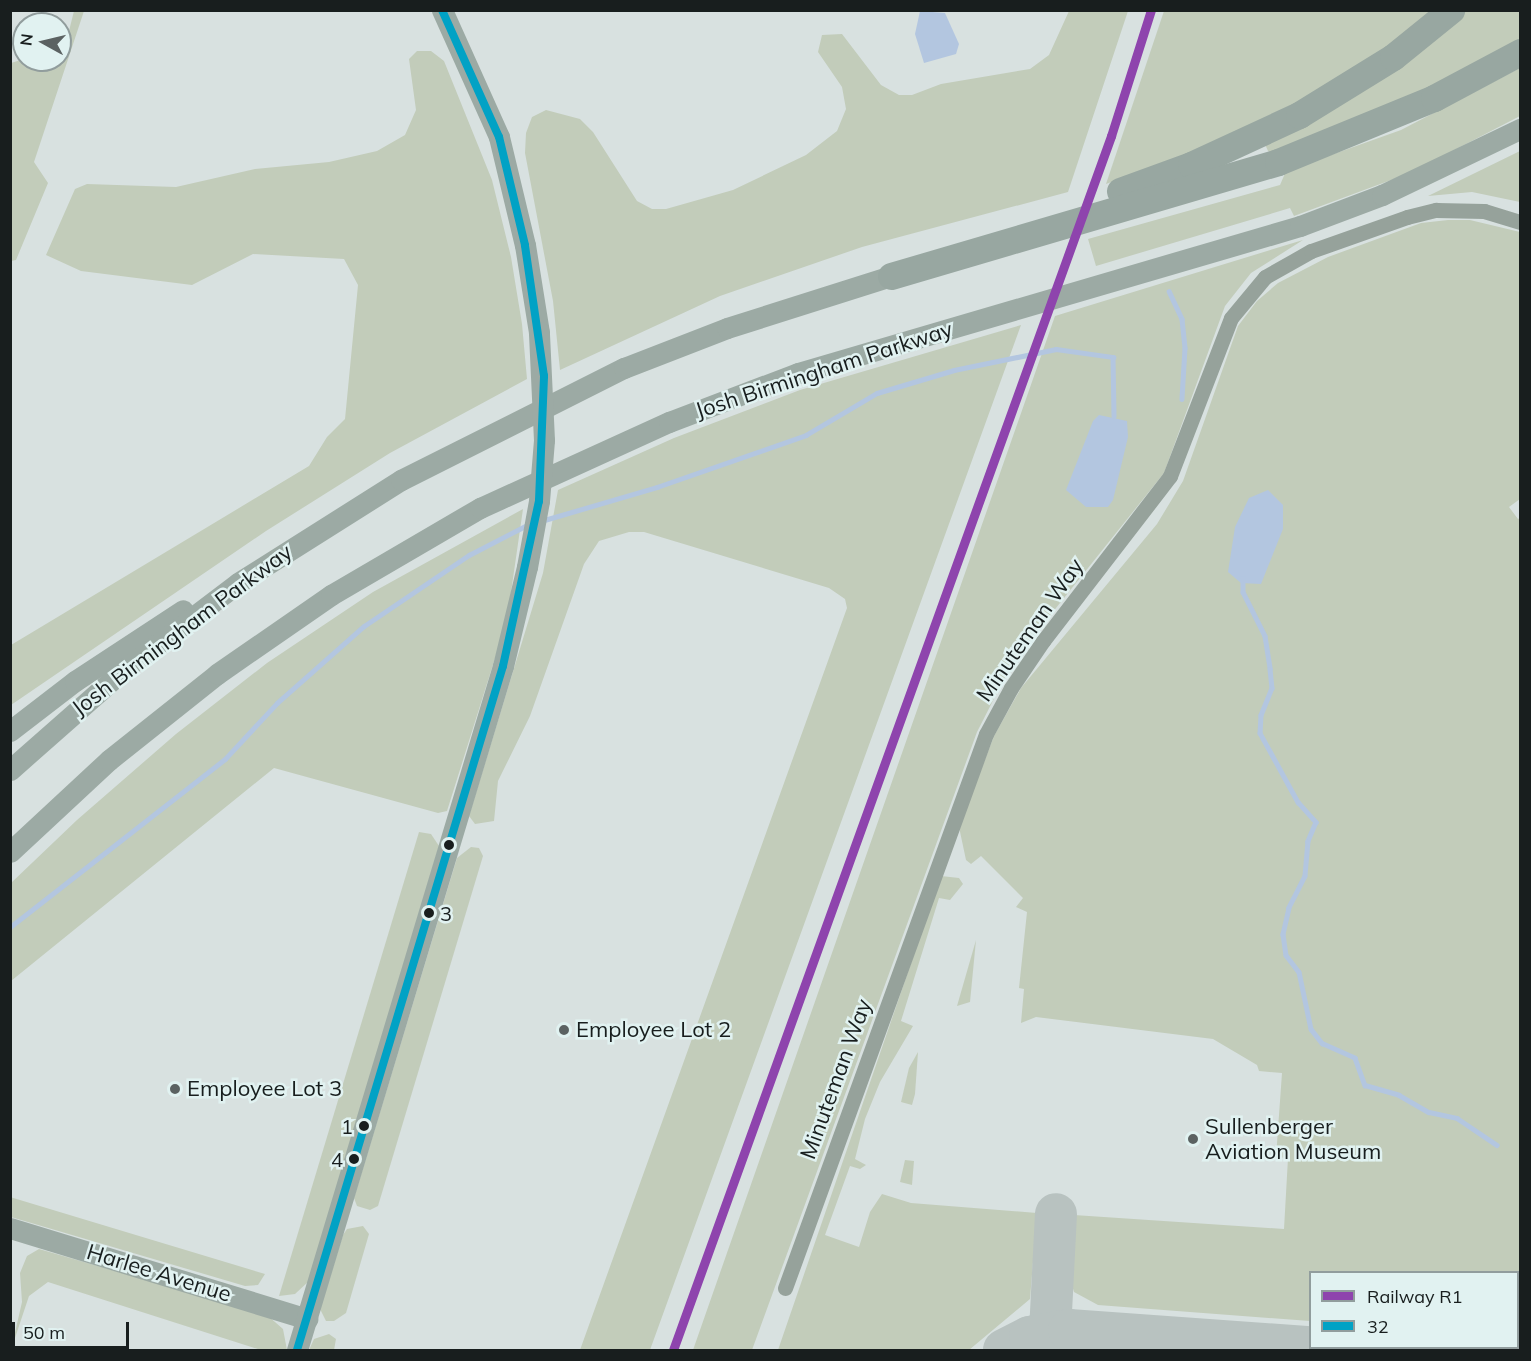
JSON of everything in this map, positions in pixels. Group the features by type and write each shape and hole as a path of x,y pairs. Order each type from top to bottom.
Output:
{"highway":[{"path":"891,276 1191,165 1299,115 1393,57 1451,10"},
{"path":"891,276 1278,162 1434,98 1521,52"}],"main road":[{"path":"297,1350 503,666 527,567 539,501 544,440 539,332 525,244 499,136 465,54 442,10"},
{"name":"Josh Birmingham Parkway","path":"10,852 110,760 217,674 331,595 480,507 669,422 787,377 1300,226 1392,190 1521,129"},
{"name":"Josh Birmingham Parkway","path":"10,770 127,667 289,547 401,480 624,368 727,328 891,276"},
{"path":"10,731 162,622 289,547"},
{"name":"Harlee Avenue","path":"10,1228 307,1319"}],"street":[{"name":"Minuteman Way","path":"785,1288 986,734 1011,688 1043,641 1170,476 1231,318 1265,277 1311,251 1407,217 1436,210 1484,211 1521,222"}],"green space":[{"path":"74,11 84,11 72,47"},
{"path":"1069,11 1128,11 1068,192 862,247 720,296 560,370 553,301 525,153 526,133 532,117 546,110 580,119 593,132 637,201 652,209 666,209 733,190 806,155 837,131 846,109 842,87 818,52 822,35 842,34 881,85 899,95 912,95 941,84 1030,69 1049,55"},
{"path":"1164,11 1438,11 1337,84 1182,156 1106,184"},
{"path":"1465,11 1520,11 1520,40 1443,84 1271,153 1268,151 1264,142"},
{"path":"417,51 431,51 444,61 492,180 511,257 522,324 527,379 390,453 266,531 11,705 11,645 309,466 327,437 345,419 358,285 344,259 253,254 192,285 81,271 46,255 75,189 87,184 176,187 255,169 329,162 377,151 405,135 416,110 409,59"},
{"path":"11,63 12,72 64,72 34,162 48,183 16,260 11,261"},
{"path":"1520,68 1520,116 1410,173 1294,216 1290,208 1096,266 1088,239 1280,185 1286,171 1401,130"},
{"path":"1520,151 1520,202 1472,192 1428,196"},
{"path":"1470,220 1520,232 1520,499 1509,507 1518,519 1520,518 1520,1337 1519,1271 1309,1271 1309,1321 1098,1305 1074,1292 1070,1278 1074,1215 1284,1229 1288,1158 1276,1157 1282,1073 1259,1071 1257,1065 1213,1039 1036,1017 1021,1023 1024,989 1019,988 1027,912 1016,907 1023,898 981,856 971,864 966,860 959,827 994,736 1021,688 1157,524 1183,481 1238,326 1257,301 1278,283 1328,257 1421,223"},
{"path":"1303,240 1251,273 1225,306 1164,473 1036,633 1003,681 977,732 752,1350 693,1350 1055,316"},
{"path":"1021,325 650,1350 580,1350 847,608 845,599 829,588 644,532 629,532 599,541 584,564 530,716 498,781 494,821 475,824 469,816 543,573 558,490 674,438 800,390"},
{"path":"523,509 507,620 447,811 438,813 274,768 11,981 11,883 77,820 176,734 267,663 373,592"},
{"path":"419,832 431,834 439,846 309,1281 295,1294 279,1296"},
{"path":"471,847 479,848 483,856 378,1206 370,1210 357,1206 354,1198 457,858"},
{"path":"941,876 959,878 963,884 950,900 939,898 901,1021 913,1026 880,1082 865,1119 855,1159 866,1165 860,1169 850,1166 825,1235 859,1247 870,1212 882,1194 911,1203 1037,1213 1030,1299 969,1350 778,1350"},
{"path":"976,940 970,1002 957,1006"},
{"path":"918,1052 912,1105 901,1102 909,1068"},
{"path":"905,1160 914,1161 912,1185 900,1182"},
{"path":"10,1197 265,1274 258,1285 245,1286 11,1217"},
{"path":"363,1226 369,1234 346,1313 334,1321 326,1321 320,1309 343,1235 347,1229"},
{"path":"39,1249 267,1315 283,1329 287,1350 261,1350 48,1282 29,1296 11,1350 22,1302 20,1273 27,1256"},
{"path":"329,1334 336,1339 334,1350 309,1350 314,1339"}],"water":[{"path":"920,11 945,13 959,44 956,54 924,63 915,34"},
{"path":"1099,415 1127,421 1128,437 1113,500 1108,507 1086,507 1066,490 1093,421"},
{"path":"1268,490 1283,505 1283,529 1261,584 1241,583 1228,572 1235,527 1249,498"}],"waterway":[{"path":"1169,291 1182,319 1185,348 1182,399"},
{"path":"541,521 657,487 806,435 877,393 954,370 1056,349 1113,357 1114,416"},
{"path":"10,927 225,759 277,703 364,626 469,555 527,525"},
{"path":"1243,578 1243,592 1265,636 1270,669 1272,688 1261,715 1260,733 1298,802 1316,822 1308,841 1305,876 1289,908 1283,934 1286,955 1299,972 1311,1029 1322,1043 1355,1058 1365,1085 1399,1095 1429,1112 1457,1118 1497,1145"}],"taxiway":[{"path":"1050,1332 1056,1214"},
{"path":"1004,1350 1030,1337 1069,1330 1309,1347"},
{"path":"1333,1349 1347,1350"}],"rail line":[{"name":"R1","path":"673,1350 1111,136 1151,10"}],"transit line":[{"name":"32","path":"297,1350 503,666 539,501 544,376 525,245 499,137 442,10"}],"place":[{"name":"3","path":"429,913"},
{"name":"Employee Lot 2","path":"564,1030"},
{"name":"Employee Lot 3","path":"175,1089"},
{"name":"1","path":"364,1126"},
{"name":"Sullenberger Aviation Museum","path":"1193,1139"},
{"name":"4","path":"354,1159"}]}
